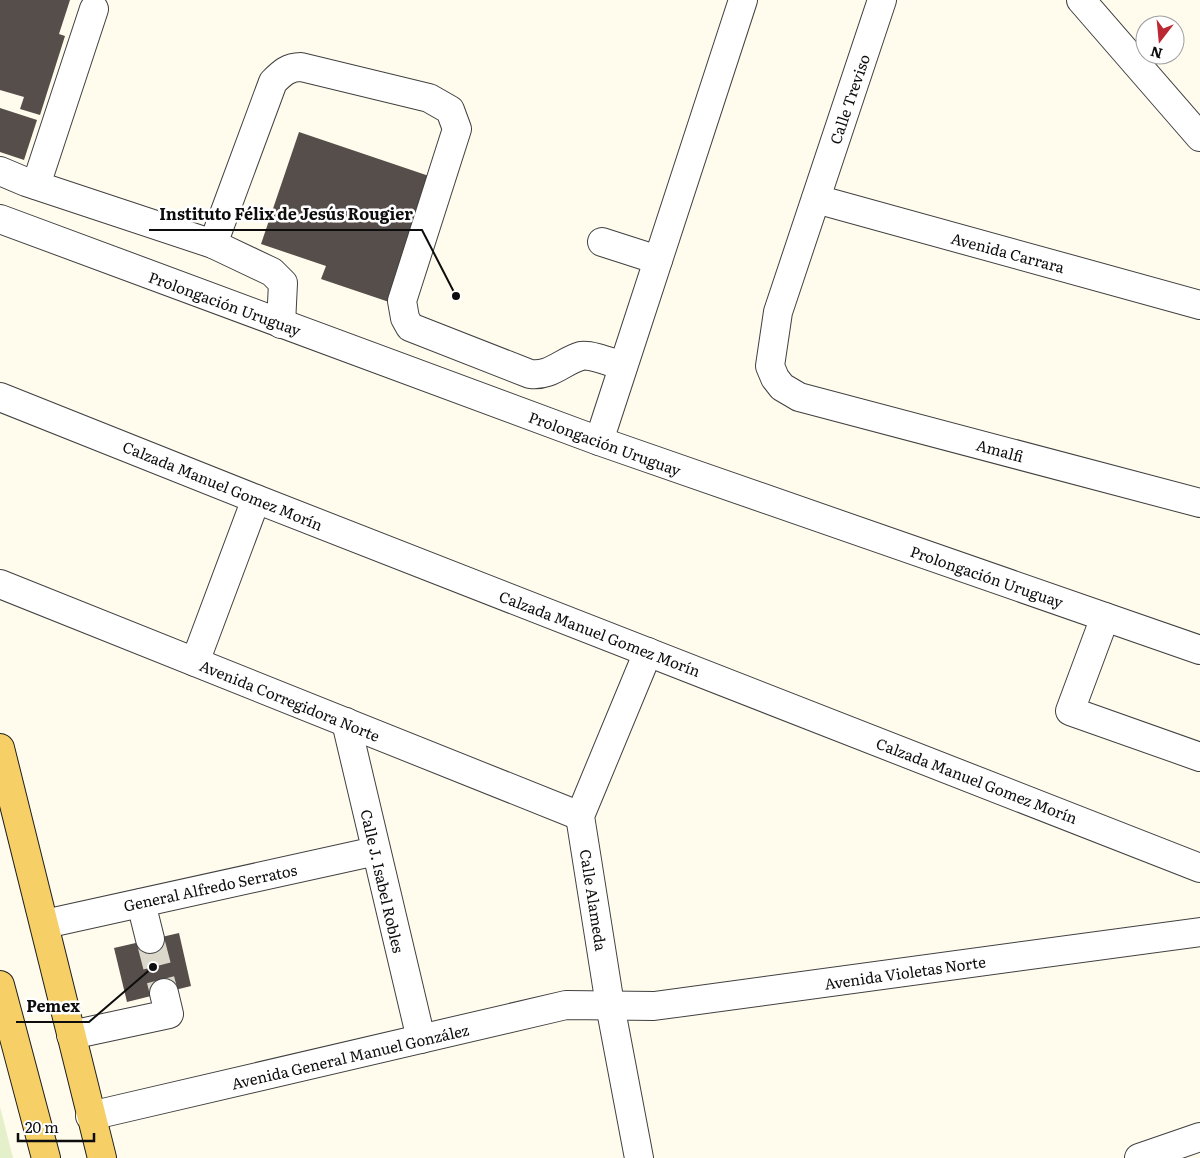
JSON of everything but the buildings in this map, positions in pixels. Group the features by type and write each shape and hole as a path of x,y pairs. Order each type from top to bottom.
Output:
{"main road":[{"path":"0,748 90,1116 102,1158"},
{"path":"0,984 5,1028 46,1158"}],"street":[{"path":"599,441 743,0"},
{"name":"Calle Treviso","path":"799,396 782,387 775,378 770,366 778,312 882,0"},
{"path":"1081,0 1200,137"},
{"path":"36,185 98,3"},
{"path":"213,244 273,82 285,70 293,67 302,67 429,98 450,110 458,129 402,301 405,318 410,327 530,374 538,375 545,373 582,356 623,366"},
{"path":"0,172 213,244 272,272 283,283 281,324"},
{"name":"Avenida Carrara","path":"816,199 1200,305"},
{"name":"Prolongación Uruguay","path":"5,224 599,441 1200,650"},
{"path":"602,242 658,260"},
{"name":"Amalfi","path":"799,396 1200,503"},
{"name":"Calzada Manuel Gomez Morín","path":"0,397 256,500 1200,868"},
{"path":"195,662 256,500"},
{"name":"Avenida Corregidora Norte","path":"0,584 580,816"},
{"path":"1105,617 1070,711 1200,757"},
{"path":"580,816 648,652"},
{"name":"Calle J. Isabel Robles","path":"346,722 421,1039"},
{"name":"Calle Alameda","path":"580,816 610,1005 639,1158"},
{"name":"General Alfredo Serratos","path":"44,924 376,851"},
{"path":"141,903 150,939"},
{"name":"Avenida Violetas Norte","path":"610,1005 654,1006 1200,932"},
{"path":"71,1035 169,1014 164,993"},
{"name":"Avenida General Manuel González","path":"90,1116 566,1005 610,1005"},
{"path":"1139,1158 1200,1137"}],"green space":[{"path":"0,1107 13,1158 0,1158"}],"tunnel":[{"path":"150,939 164,993"}],"place":[{"name":"Instituto Félix de Jesús Rougier","path":"456,296"},
{"name":"Pemex","path":"153,967"}]}
